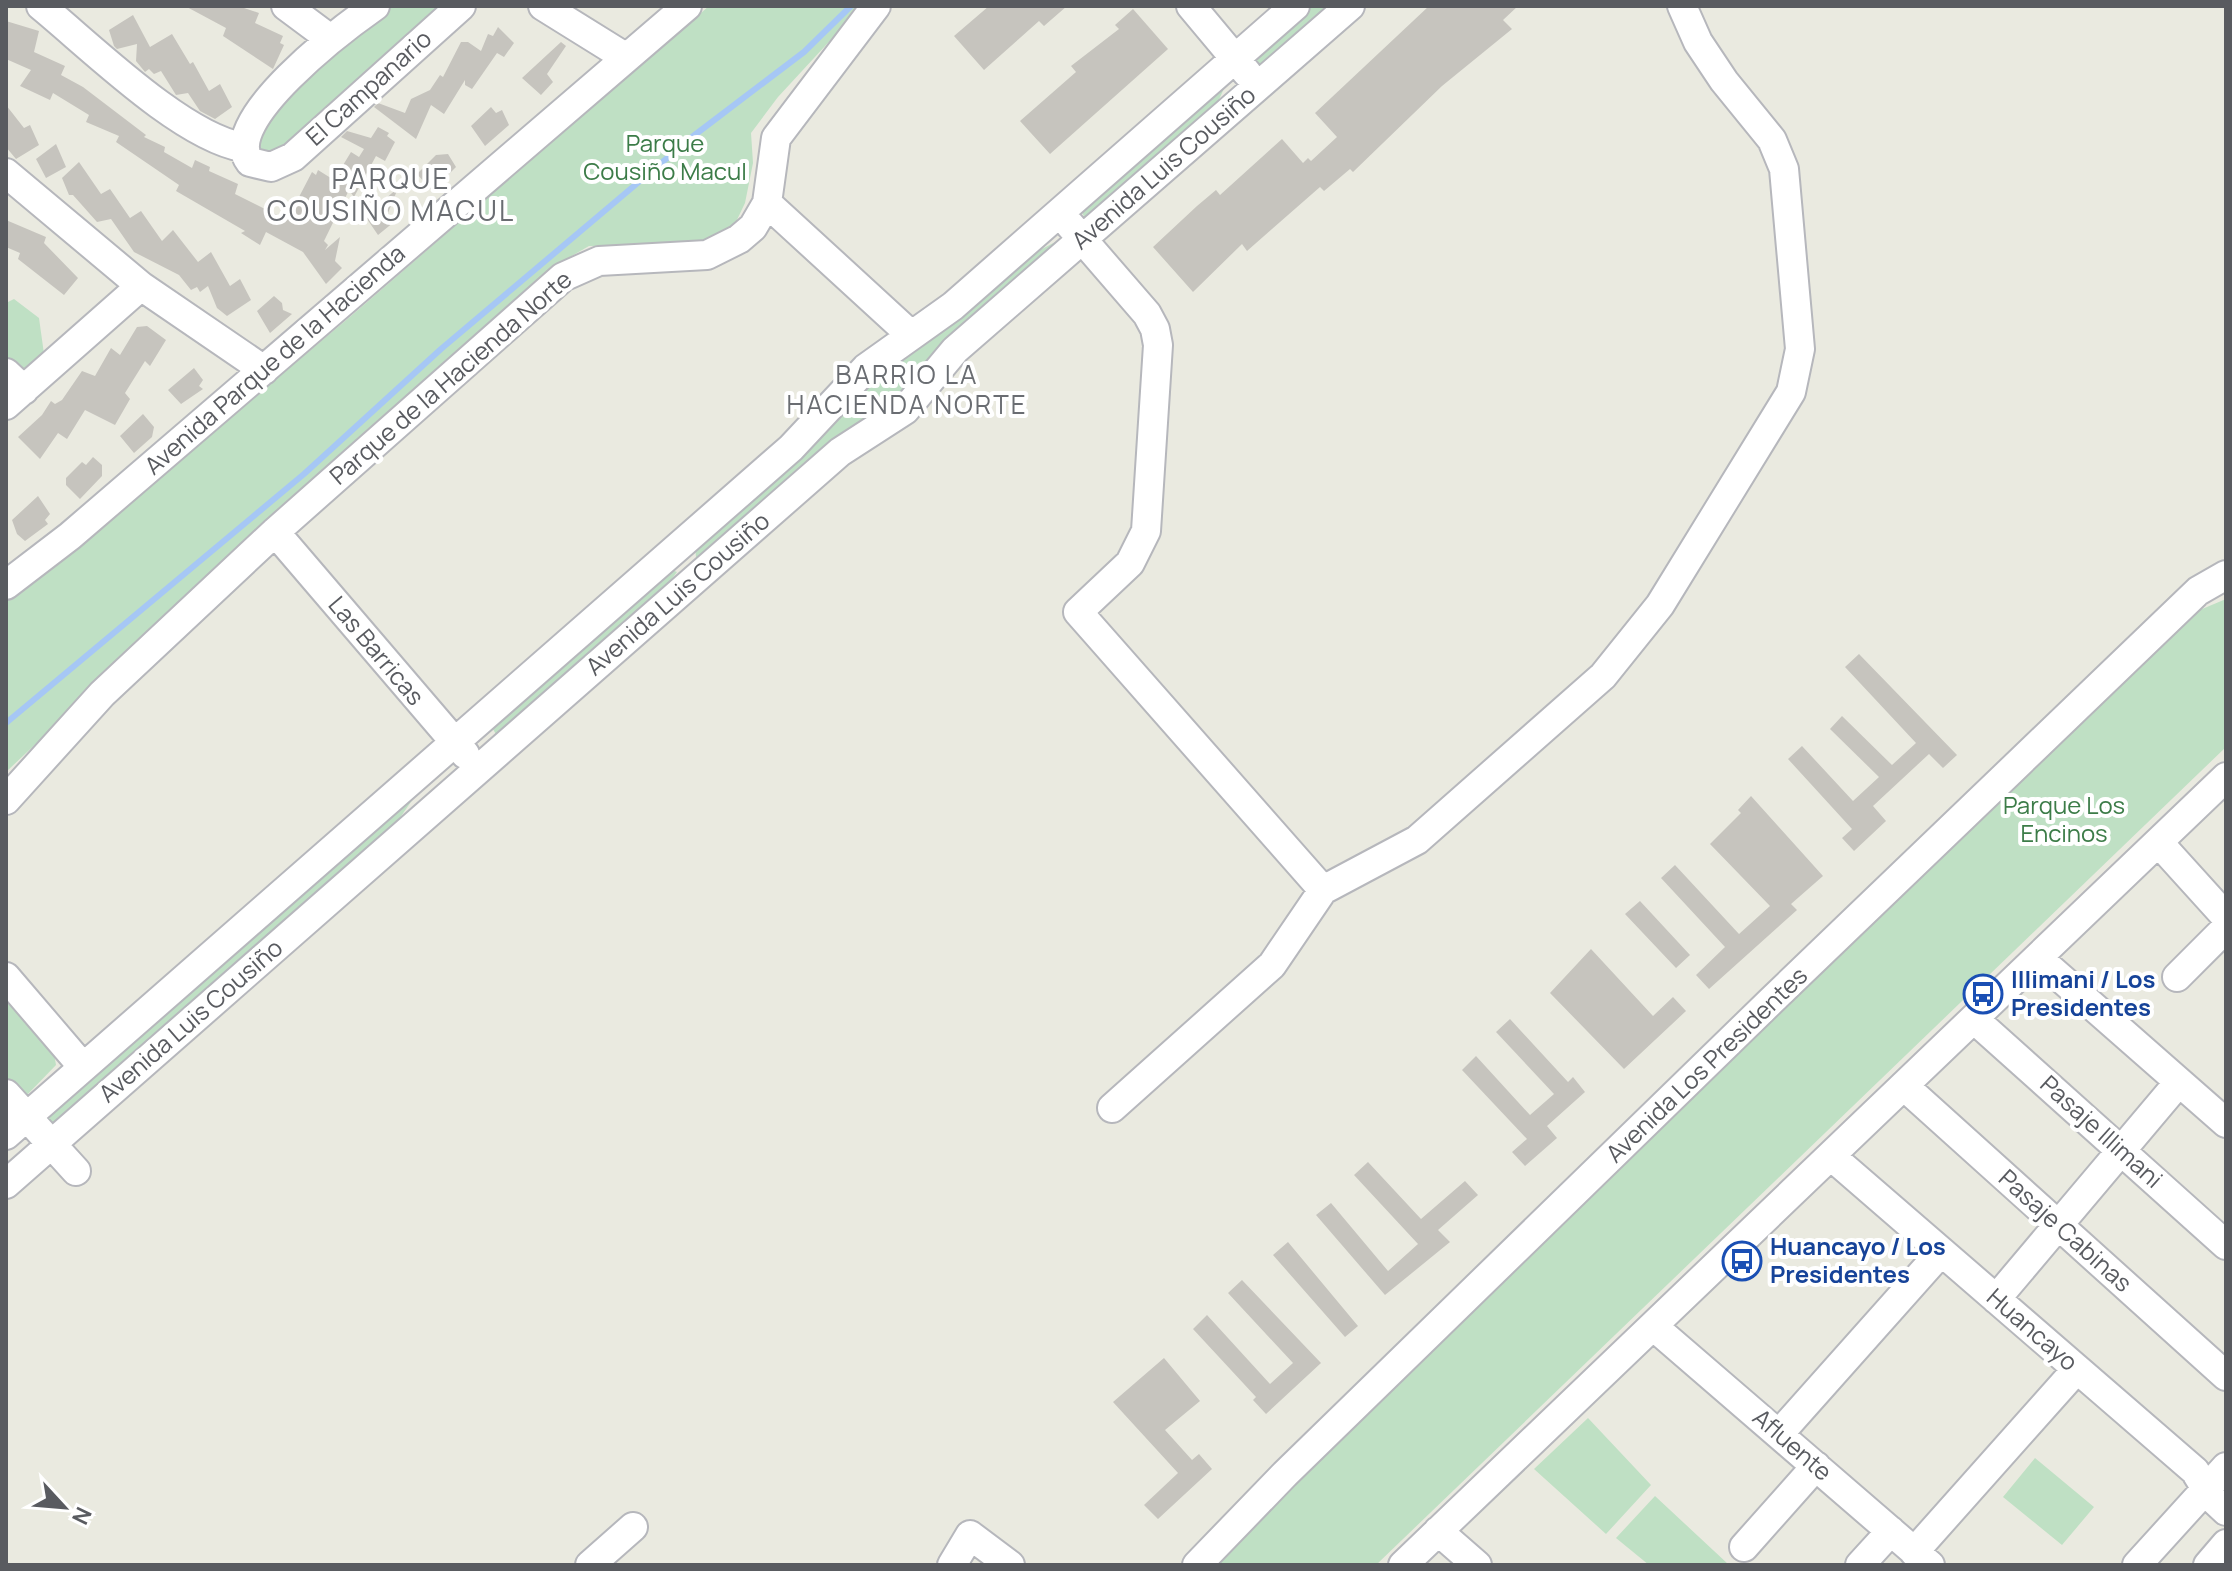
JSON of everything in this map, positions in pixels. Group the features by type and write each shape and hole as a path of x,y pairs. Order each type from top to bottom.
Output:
{"street":[{"path":"41,6 196,127 221,142 242,147 249,128 268,102 329,38 375,6"},
{"path":"286,6 329,38"},
{"name":"El Campanario","path":"242,147 250,162 265,168 293,157 461,6"},
{"path":"543,6 625,57"},
{"name":"Avenida Parque de la Hacienda","path":"6,585 70,536 687,6"},
{"name":"Parque de la Hacienda Norte","path":"6,800 102,694 275,532 563,277 599,261 689,258 724,249 753,227 767,203 776,138 876,6"},
{"path":"1191,6 1258,86"},
{"name":"Avenida Luis Cousiño","path":"16,1126 812,428 866,368 953,306 1295,6"},
{"name":"Avenida Luis Cousiño","path":"6,1184 840,452 905,410 955,350 1350,6"},
{"path":"1112,1108 1272,965 1323,890 1417,840 1603,676 1660,605 1791,392 1800,349 1784,169 1772,140 1698,42 1682,6"},
{"path":"6,173 141,286 264,370"},
{"path":"767,203 911,335"},
{"path":"1060,213 1147,314 1155,329 1158,345 1146,531 1130,563 1078,612 1323,890"},
{"path":"12,389 141,286"},
{"name":"Las Barricas","path":"275,532 478,769"},
{"path":"673,551 696,578"},
{"name":"Avenida Los Presidentes","path":"1197,1565 1285,1474 1771,1001 2198,591 2226,575"},
{"path":"1403,1565 2226,777"},
{"path":"2159,843 2226,917"},
{"path":"2177,977 2226,928"},
{"path":"2038,958 2226,1123"},
{"path":"6,977 83,1067"},
{"name":"Pasaje Illimani","path":"1974,1019 2226,1245"},
{"path":"1996,1299 2179,1082"},
{"name":"Pasaje Cabinas","path":"1904,1086 2226,1376"},
{"path":"6,1094 16,1126 51,1144 76,1171"},
{"name":"Huancayo","path":"1831,1156 2195,1471 2217,1477 2211,1497 2226,1511"},
{"path":"1779,1434 1941,1252"},
{"name":"Afluente","path":"1653,1326 1922,1558"},
{"path":"1922,1558 2077,1369"},
{"path":"1744,1547 1816,1466"},
{"path":"2137,1565 2217,1477"},
{"path":"590,1565 633,1527"},
{"path":"1438,1531 1477,1565"},
{"path":"1860,1565 1891,1531"},
{"path":"952,1565 970,1535 1010,1565"},
{"path":"2208,1565 2226,1544"}],"green space":[{"path":"387,6 450,6 298,145 259,157 256,130 275,106"},
{"name":"Parque Cousiño Macul","path":"709,6 862,6 778,97 751,133 753,163 745,203 735,224 726,233 708,242 589,246 563,261 300,494 6,772 6,600 64,557 351,316"},
{"path":"1313,6 1335,6 1260,66 1257,64 1257,55"},
{"path":"1227,82 1216,106 1085,219 1080,207"},
{"path":"1063,238 921,378 709,561 696,557 695,545 885,366 964,313 1040,250"},
{"path":"14,299 39,318 44,354 6,390 6,303"},
{"path":"667,568 677,572 656,600 497,736 487,719"},
{"name":"Parque Los Encinos","path":"2226,599 2226,747 1376,1565 1210,1565 1323,1451 2195,612"},
{"path":"452,763 413,799 390,832 76,1108 47,1128 41,1115"},
{"path":"6,1000 54,1054 56,1065 26,1096 6,1082"},
{"path":"1588,1418 1651,1485 1606,1534 1534,1469"},
{"path":"2035,1458 2094,1507 2062,1545 2003,1497"},
{"path":"1655,1496 1728,1564 1649,1565 1616,1538"}],"building":[{"path":"185,6 238,6 259,13 255,23 283,36 280,43 284,45 273,69 223,36 226,28"},
{"path":"989,6 1067,6 1044,26 1039,21 984,70 954,36"},
{"path":"1429,6 1518,6 1503,20 1512,29 1442,86 1353,172 1350,169 1324,191 1320,187 1247,251 1242,244 1193,292 1153,247 1216,190 1220,195 1282,139 1303,163 1308,158 1311,161 1337,137 1315,113"},
{"path":"1133,9 1168,49 1050,154 1020,121 1076,72 1071,66 1119,29 1115,25"},
{"path":"133,15 150,47 172,34 209,91 220,84 232,107 215,119 200,111 188,93 176,95 161,71 154,74 149,69 145,72 136,61 137,44 117,49 109,30"},
{"path":"6,21 39,31 34,52 65,66 61,75 83,87 146,135 144,137 165,147 164,152 192,168 195,160 210,167 209,171 238,184 235,194 287,220 312,172 316,175 318,170 334,180 351,152 359,157 364,149 341,137 347,131 371,138 378,127 389,133 387,136 395,142 385,161 376,156 354,197 349,190 324,241 328,245 325,250 340,237 335,261 342,268 326,284 303,252 266,232 260,245 241,233 245,231 176,191 179,185 116,142 119,136 86,122 89,115 53,93 50,100 20,86 31,70 6,59"},
{"path":"498,27 514,43 504,57 497,53 472,89 465,85 465,80 444,114 431,105 416,139 374,107 378,103 405,113 411,99 430,90 440,75 443,77 461,42 468,42 481,51 488,34 493,36"},
{"path":"561,42 566,46 547,74 553,82 541,95 522,78"},
{"path":"6,105 24,128 30,125 39,145 16,159 6,147"},
{"path":"491,107 496,113 502,110 509,125 485,146 471,126"},
{"path":"56,144 66,167 46,178 36,159"},
{"path":"448,154 456,167 432,191 417,174 436,155"},
{"path":"79,162 101,194 110,189 130,218 141,211 162,241 173,230 198,262 211,252 230,286 240,279 251,300 227,316 217,308 208,286 200,292 197,287 191,290 179,275 134,252 111,219 97,222 73,195 69,195 62,178"},
{"path":"398,188 388,213 394,222 378,235 365,216"},
{"path":"6,220 46,237 44,243 78,278 64,295 18,259 20,253 6,247"},
{"path":"274,296 282,303 283,310 292,314 270,333 257,311"},
{"path":"147,326 166,340 150,366 145,361 125,393 130,399 115,425 85,410 67,439 58,433 40,459 18,437 42,415 51,401 55,404 62,400 82,371 95,376 111,348 120,355 137,327"},
{"path":"194,368 203,380 199,386 203,389 181,404 168,390"},
{"path":"143,414 154,427 152,437 134,453 120,436"},
{"path":"93,457 102,465 102,476 80,499 66,485 66,478 82,462 86,465"},
{"path":"38,496 50,514 45,520 48,524 25,541 17,534 12,520"},
{"path":"1859,654 1957,755 1943,768 1929,754 1873,806 1886,821 1854,851 1842,838 1852,829 1788,759 1802,746 1853,801 1879,777 1830,729 1842,716 1892,765 1916,743 1845,667"},
{"path":"1751,796 1823,876 1791,904 1797,910 1709,989 1696,975 1725,947 1661,878 1675,865 1739,934 1770,906 1710,844 1741,813 1738,810"},
{"path":"1640,901 1690,955 1676,968 1625,914"},
{"path":"1591,949 1653,1016 1673,997 1686,1011 1624,1069 1550,993"},
{"path":"1510,1019 1568,1082 1573,1077 1585,1092 1547,1126 1557,1138 1525,1166 1512,1152 1527,1139 1462,1070 1476,1056 1530,1115 1554,1094 1496,1032"},
{"path":"1368,1162 1421,1219 1465,1181 1478,1195 1438,1230 1450,1242 1385,1295 1316,1215 1331,1203 1388,1271 1418,1244 1354,1175"},
{"path":"1288,1242 1358,1326 1345,1337 1273,1255"},
{"path":"1242,1280 1321,1363 1266,1414 1253,1400 1256,1397 1193,1329 1207,1315 1270,1384 1293,1363 1228,1293"},
{"path":"1164,1358 1200,1401 1165,1430 1192,1460 1199,1454 1212,1469 1158,1519 1144,1505 1178,1473 1113,1402"}],"waterway":[{"path":"6,723 304,474 441,349 692,137 804,52 851,6"}],"place":[{"name":"Illimani / Los Presidentes","path":"1983,994"},
{"name":"Huancayo / Los Presidentes","path":"1742,1261"}],"district":[{"name":"PARQUE COUSIÑO MACUL","path":"391,195"},
{"name":"BARRIO LA HACIENDA NORTE","path":"907,390"}]}
